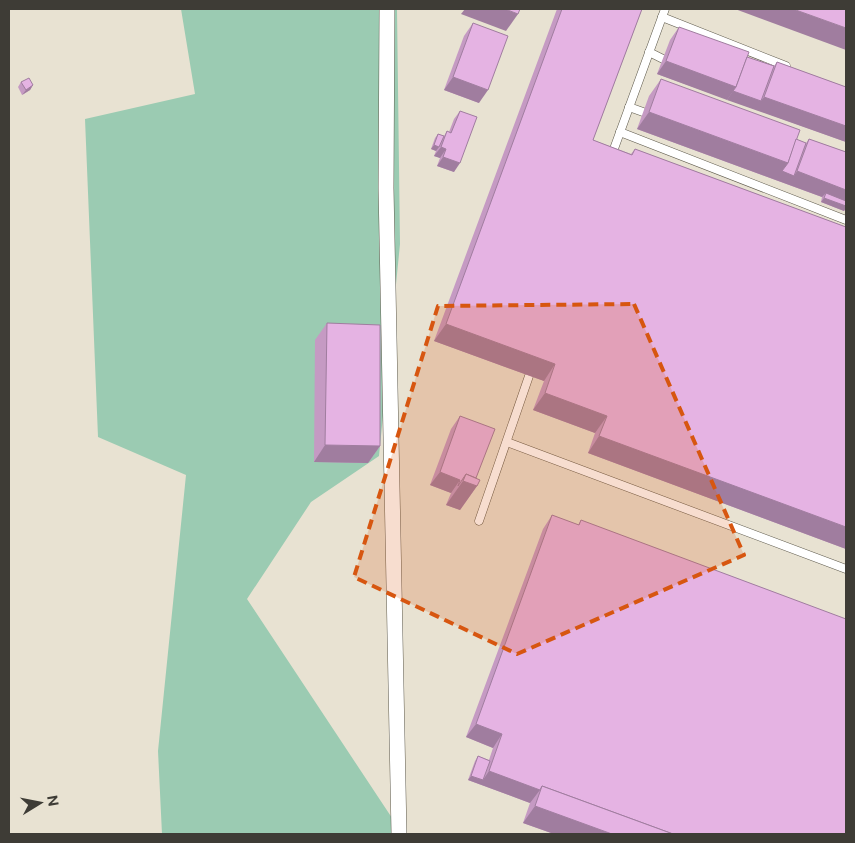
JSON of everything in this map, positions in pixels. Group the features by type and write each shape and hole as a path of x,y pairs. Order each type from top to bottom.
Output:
{"street":[{"path":"387,9 386,198 399,834"}],"lane":[{"path":"607,167 665,9"},
{"path":"662,17 791,68"},
{"path":"649,52 663,59"},
{"path":"629,107 643,112"},
{"path":"620,132 846,220"},
{"path":"479,521 529,376"},
{"path":"506,442 846,569"}],"highlighted area":[{"path":"634,304 744,555 517,654 354,577 438,306"}],"green space":[{"path":"181,9 397,9 400,244 379,456 311,502 247,599 398,827 399,834 162,834 158,751 186,475 98,437 85,119 195,94"}],"building":[{"path":"505,9 520,9 518,14"},
{"path":"562,9 642,9 593,140 632,155 635,149 846,227 846,527 599,436 607,416 545,393 555,364 446,324"},
{"path":"793,9 846,9 846,28"},
{"path":"473,23 508,36 488,90 453,77"},
{"path":"679,27 749,52 736,87 666,61"},
{"path":"747,57 774,66 761,101 733,91"},
{"path":"777,62 846,87 846,126 764,97"},
{"path":"29,78 33,85 26,90 21,82"},
{"path":"661,79 800,130 788,163 649,112"},
{"path":"460,111 477,117 460,163 443,157 446,149 441,147 447,131 451,133"},
{"path":"438,134 444,136 439,147 434,145"},
{"path":"796,139 806,143 794,176 782,171 788,163"},
{"path":"809,139 846,152 846,190 797,171"},
{"path":"826,193 846,201 846,206 824,198"},
{"path":"327,323 380,325 380,446 325,445"},
{"path":"460,416 495,429 476,478 466,474 458,486 460,480 440,472"},
{"path":"466,474 480,480 477,486 463,481"},
{"path":"552,515 579,525 581,520 846,619 846,834 673,834 542,786 540,790 489,771 502,734 476,724"},
{"path":"478,756 490,761 483,780 471,776"},
{"path":"542,786 673,834 612,834 535,806"}]}
